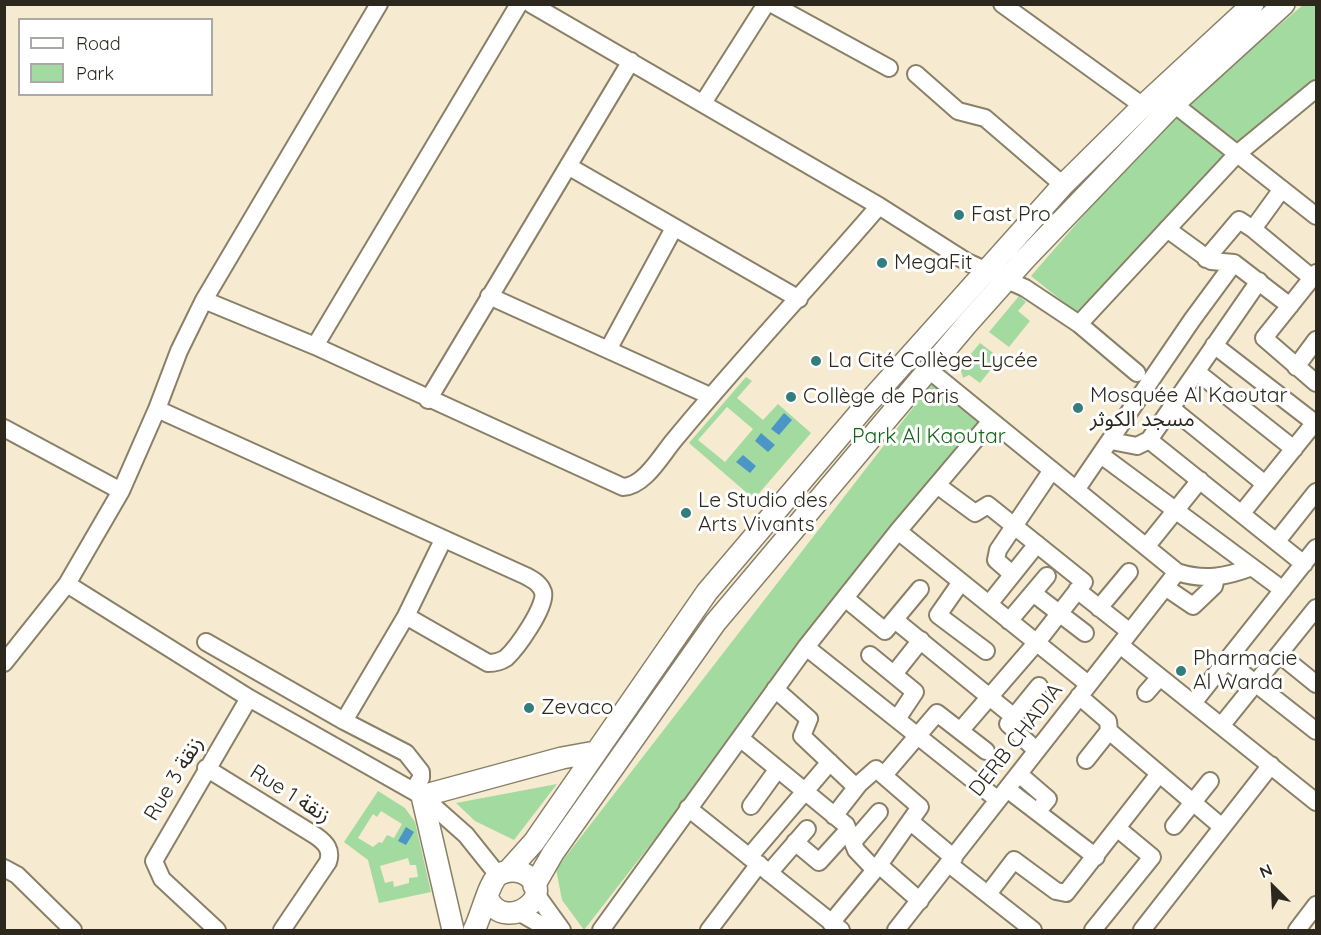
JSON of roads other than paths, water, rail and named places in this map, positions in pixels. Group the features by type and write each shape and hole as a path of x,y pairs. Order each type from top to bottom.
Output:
{"main road":[{"path":"474,930 488,899 489,886 534,842 708,592 867,404 1062,185 1253,4"},
{"path":"488,899 495,912 516,921 533,906 535,890 560,844 716,623 1025,259 1174,104 1284,4"},
{"path":"453,930 417,794 595,752"},
{"path":"503,873 526,875 535,890"}],"street":[{"path":"4,663 67,584 121,491 157,409 179,351 204,300 379,4"},
{"path":"315,346 519,4"},
{"path":"531,4 879,206 986,272 1008,279 1025,288 1079,324 1137,373"},
{"path":"703,103 766,4"},
{"path":"772,4 889,68"},
{"path":"1002,4 1143,106"},
{"path":"428,400 631,61"},
{"path":"916,74 958,111 985,118 1062,185"},
{"path":"1079,324 1237,154 1317,88"},
{"path":"1174,104 1317,216"},
{"path":"568,166 799,299"},
{"path":"1253,229 1282,189"},
{"path":"204,300 315,346 428,400 623,487 630,487 641,479 710,396 799,299 879,206"},
{"path":"1206,259 1238,221 1253,229 1314,276 1264,338 1317,383"},
{"path":"609,348 674,228"},
{"path":"1167,229 1206,259 1217,264 1234,263 1290,306"},
{"path":"1076,490 1191,320 1234,263"},
{"path":"1106,448 1137,446 1149,440 1259,281"},
{"path":"489,296 609,348 710,396"},
{"path":"1296,366 1317,340"},
{"path":"1214,345 1316,422 1242,513"},
{"path":"929,370 1177,572 1191,577 1216,577 1232,575 1252,567"},
{"path":"1197,372 1294,449"},
{"path":"1171,408 1264,484"},
{"path":"157,409 537,582 543,597 540,609 513,651 497,663 488,663 406,616"},
{"path":"601,930 806,647 898,531 991,421"},
{"path":"4,428 121,491"},
{"path":"1149,440 1304,564"},
{"path":"1106,448 1176,510 1283,590"},
{"path":"1012,574 998,563 996,555 1052,470"},
{"path":"1146,547 1200,480"},
{"path":"937,485 975,513 988,505 1084,580 1037,642 960,731"},
{"path":"1277,542 1317,492"},
{"path":"898,531 1037,642 1084,690 1108,721 1109,731 1222,827"},
{"path":"344,721 406,616 443,540"},
{"path":"989,604 1037,544"},
{"path":"1193,703 1317,548"},
{"path":"1099,608 1130,572"},
{"name":"DERB CHADIA","path":"896,930 1177,572"},
{"path":"1009,621 1047,576"},
{"path":"1165,587 1193,606 1214,586 1216,577"},
{"path":"961,582 938,615 986,651"},
{"path":"67,584 249,698 417,794 466,835 503,873"},
{"path":"844,598 883,630 895,620 920,589"},
{"path":"1077,590 1099,608 1160,677 1221,726 1240,751 1271,765 1317,802"},
{"path":"1033,593 1085,633"},
{"path":"1221,726 1317,608"},
{"path":"895,620 1014,717"},
{"path":"894,674 921,640"},
{"path":"206,642 413,759 421,778 417,794"},
{"path":"806,647 918,735 1003,794 1037,812 1096,856"},
{"path":"1279,654 1315,679"},
{"path":"870,655 915,695 897,719"},
{"path":"1227,661 1317,731"},
{"path":"1146,693 1160,677"},
{"path":"1036,750 1008,725 1039,686"},
{"path":"775,689 809,719 802,736 856,787"},
{"name":"Rue 3 زنقة","path":"217,930 167,884 155,869 156,854 249,698"},
{"path":"884,775 937,713 986,751"},
{"path":"1086,760 1109,731"},
{"path":"740,738 834,816 850,836 861,858 877,867 920,901"},
{"path":"709,930 759,865 803,791 830,762"},
{"path":"1142,930 1271,765"},
{"name":"Rue 1 زنقة","path":"206,768 324,842 330,857 282,930"},
{"path":"688,808 836,927 920,806 884,775 874,770 856,787 834,816"},
{"path":"751,806 777,771"},
{"path":"1019,774 1048,798 1037,812"},
{"path":"988,894 1014,860 1056,891 1066,893 1159,774"},
{"path":"1174,826 1210,781"},
{"path":"795,842 819,862 879,812"},
{"path":"910,822 988,894 1033,930"},
{"path":"1093,930 1152,857 1117,828"},
{"path":"759,865 795,842 807,829"},
{"path":"4,868 16,875 73,930"},
{"path":"535,890 562,930"},
{"path":"1297,930 1317,905"},
{"path":"516,921 550,930"}],"water":[{"path":"784,413 792,420 779,435 771,429"},
{"path":"761,433 775,445 768,452 755,441"},
{"path":"743,455 756,466 750,473 736,462"},
{"path":"406,827 414,832 406,845 398,841"}],"place":[{"name":"Fast Pro","path":"959,215"},
{"name":"MegaFit","path":"882,263"},
{"name":"La Cité Collège-Lycée","path":"816,361"},
{"name":"Collège de Paris","path":"791,397"},
{"name":"Mosquée Al Kaoutar مسجد الكوثر","path":"1078,408"},
{"name":"Le Studio des Arts Vivants","path":"686,513"},
{"name":"Pharmacie Al Warda","path":"1181,671"},
{"name":"Zevaco","path":"529,708"}],"park label":[{"name":"Park Al Kaoutar","path":"929,437"}]}
